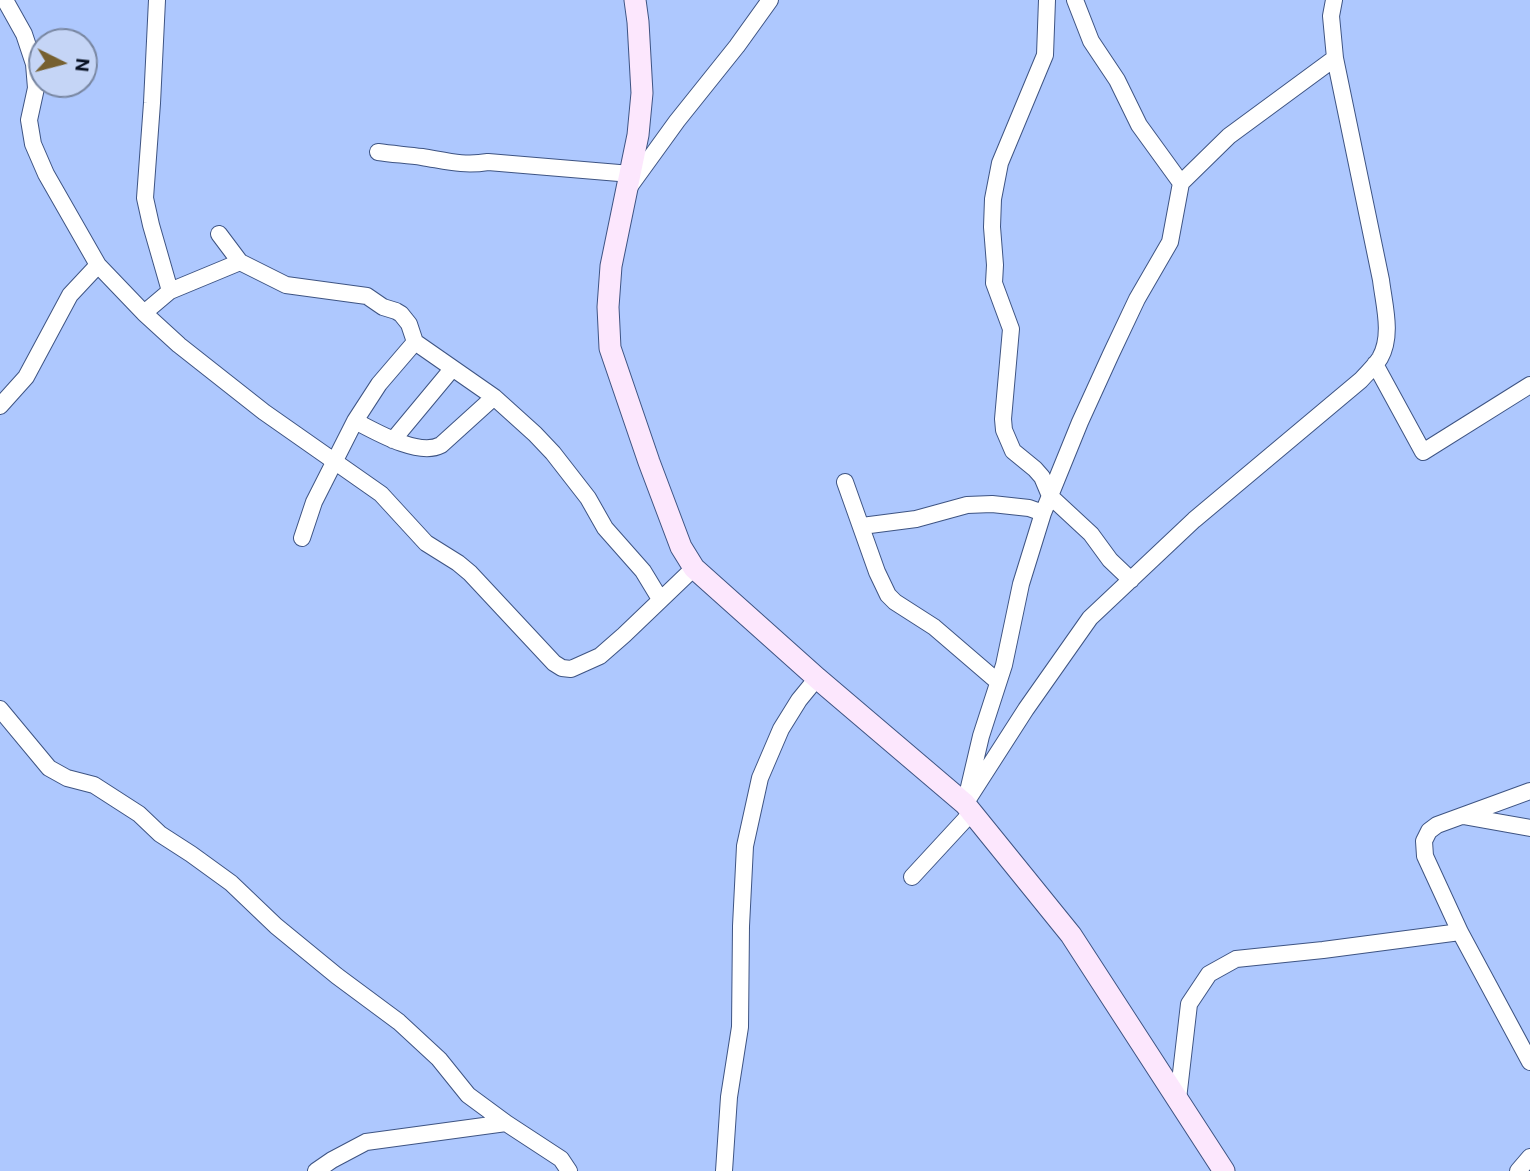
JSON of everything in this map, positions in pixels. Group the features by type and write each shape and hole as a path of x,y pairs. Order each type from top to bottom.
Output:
{"street":[{"path":"5,0 24,34 34,64 36,88 29,121 33,144 46,174 98,265 179,345 264,412 381,494 426,543 470,573 538,647 562,668 571,669 600,656 694,568"},
{"path":"157,0 145,198 170,291"},
{"path":"635,0 642,93 638,135 611,266 608,307 610,348 681,547 694,568 968,808 1071,934 1224,1171"},
{"path":"629,182 770,0"},
{"path":"1048,0 1045,55 1000,163 993,199 994,283 1011,329 1004,430 1013,451 1042,477 1050,496 1091,534 1110,560 1132,580"},
{"path":"1075,0 1091,41 1117,80 1139,125 1181,183"},
{"path":"912,877 968,808 1026,709 1090,618 1194,520 1361,380 1380,358 1386,344 1387,329 1381,280 1335,58 1331,16 1334,0"},
{"path":"968,808 981,736 998,682 1021,584 1043,513 1111,354 1137,299 1170,242 1181,183 1229,136 1335,58"},
{"path":"378,152 471,165 488,162 629,182"},
{"path":"219,234 240,261 286,285 367,296 383,307 401,314 415,342 494,397 553,453 588,498 605,528 643,571 660,598"},
{"path":"144,313 170,291 240,261"},
{"path":"0,406 26,377 70,295 98,265"},
{"path":"302,538 314,502 355,421 379,384 415,342"},
{"path":"1375,364 1423,452 1530,385"},
{"path":"393,440 452,369"},
{"path":"355,421 393,440 411,446 436,448 494,397"},
{"path":"845,482 877,572 888,595 934,627 998,682"},
{"path":"862,526 916,519 967,505 1004,505 1043,513"},
{"path":"724,1171 729,1097 740,1027 745,846 760,778 781,729 817,678"},
{"path":"0,709 49,768 68,778 94,785 139,814 160,834 231,883 286,935 400,1022 439,1059 468,1095 506,1124 561,1159 569,1171"},
{"path":"1530,791 1437,825 1429,831 1424,841 1425,856 1460,932 1530,1062"},
{"path":"1461,816 1530,828"},
{"path":"1178,1099 1189,1004 1209,974 1236,959 1460,932"},
{"path":"316,1171 366,1142 506,1124"},
{"path":"1518,1171 1530,1157"}]}
